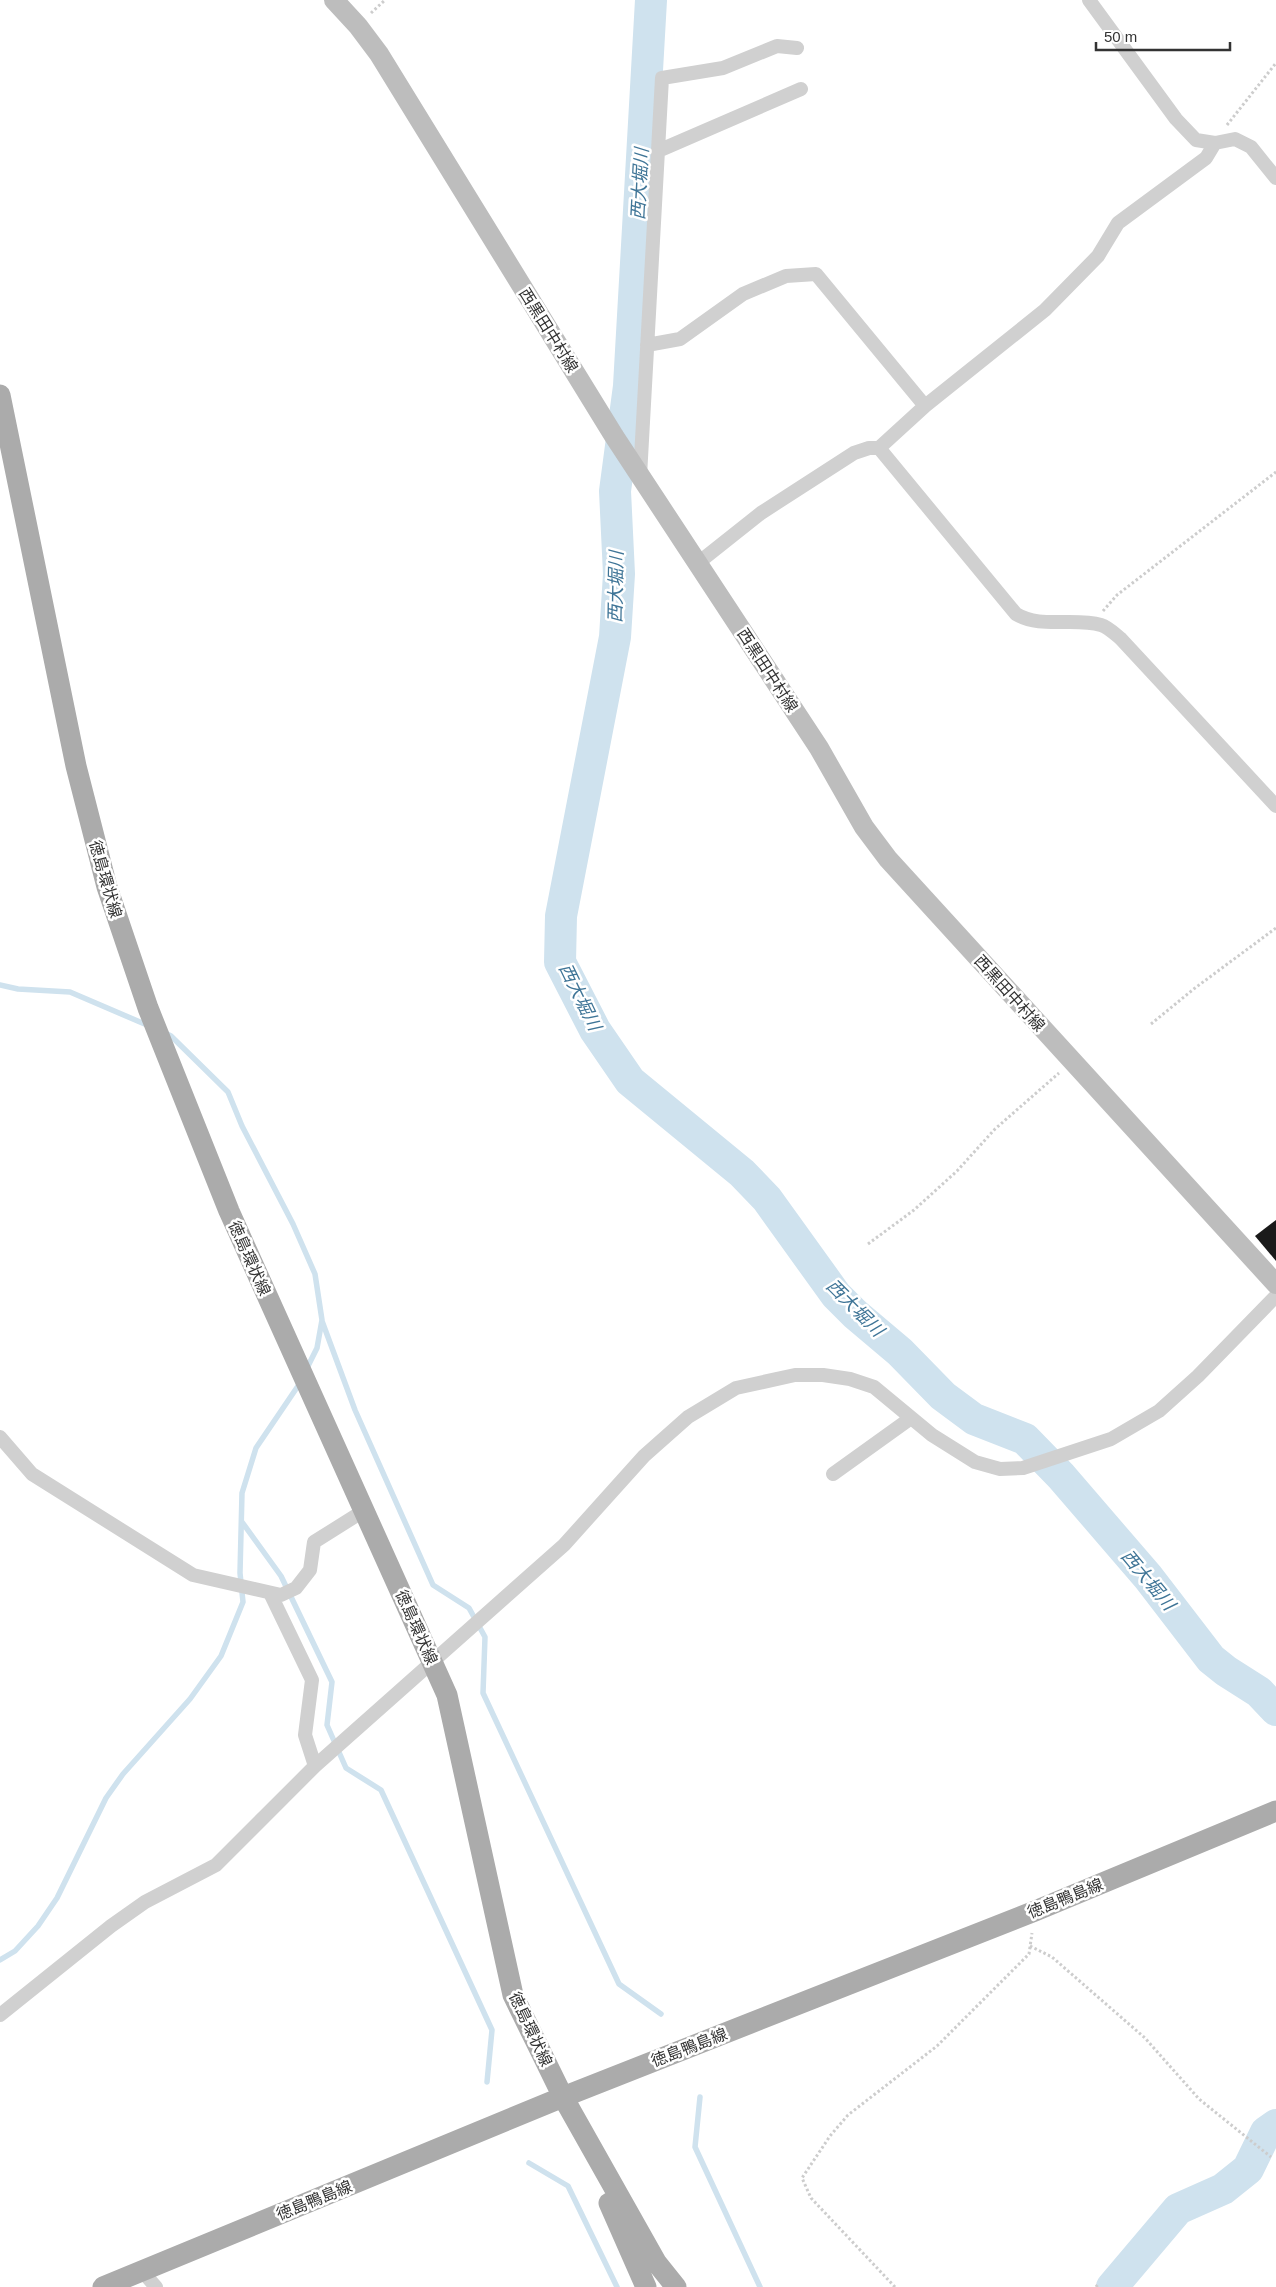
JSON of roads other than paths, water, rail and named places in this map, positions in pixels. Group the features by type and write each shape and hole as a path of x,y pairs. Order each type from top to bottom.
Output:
{"main road":[{"name":"西黒田中村線","path":"334,0 358,26 379,54 614,436 819,748 864,827 888,859 1276,1284"},
{"name":"徳島環状線","path":"0,395 76,766 107,887 148,1008 230,1211 447,1694 513,1995 563,2097 646,2287"},
{"name":"徳島鴨島線","path":"103,2287 563,2097 1035,1911 1276,1811"},
{"name":"徳島環状線","path":"563,2097 656,2262 676,2287"}],"street":[{"path":"1090,0 1176,119 1196,140 1215,143 1235,139 1251,147 1276,178"},
{"path":"640,476 662,78 723,68 777,46 797,48"},
{"path":"658,151 801,89"},
{"path":"698,563 761,513 854,453 869,448 879,448 926,406 1045,310 1098,256 1118,223 1206,158 1215,143"},
{"path":"647,346 680,339 743,294 786,276 816,274 926,406"},
{"path":"879,448 1016,614 1025,620 1103,626 1121,639 1276,806"},
{"path":"0,2015 145,1902 216,1865 315,1766 476,1621 564,1545 644,1456 688,1417 736,1388 795,1375 823,1375 850,1379 874,1388 932,1435 975,1462 1000,1469 1023,1468 1037,1465 1111,1439 1159,1411 1198,1376 1276,1296"},
{"path":"833,1474 911,1418"},
{"path":"0,1437 32,1474 193,1575 271,1593 296,1588 310,1570 314,1542 365,1510"},
{"path":"271,1593 312,1680 305,1735 315,1766"},
{"path":"142,2271 156,2287"}],"waterway":[{"name":"西大堀川","path":"651,0 629,386 615,491 619,574 615,637 561,916 560,962 595,1030 630,1081 742,1173 767,1199 836,1295 855,1314 900,1352 943,1396 974,1419 1025,1439 1061,1476 1148,1577 1211,1659 1259,1692 1276,1710"},
{"path":"0,985 18,989 70,992 147,1025"},
{"path":"165,1033 171,1036 228,1092 242,1126 293,1224 315,1274 322,1320 317,1348 306,1370"},
{"path":"322,1321 355,1410 433,1585 469,1608 485,1637 483,1693 619,1984 661,2014"},
{"path":"0,1960 15,1951 38,1926 57,1898 106,1798 123,1774 190,1699 221,1656 243,1602 240,1573 242,1493 256,1448 300,1383"},
{"path":"242,1522 281,1576 332,1682 327,1725 346,1768 381,1790 492,2030 487,2082"},
{"path":"700,2097 695,2147 760,2287"},
{"name":"西大堀川","path":"1112,2287 1178,2209 1223,2189 1248,2169 1266,2132 1276,2125"},
{"path":"529,2163 568,2186 617,2287"}]}
